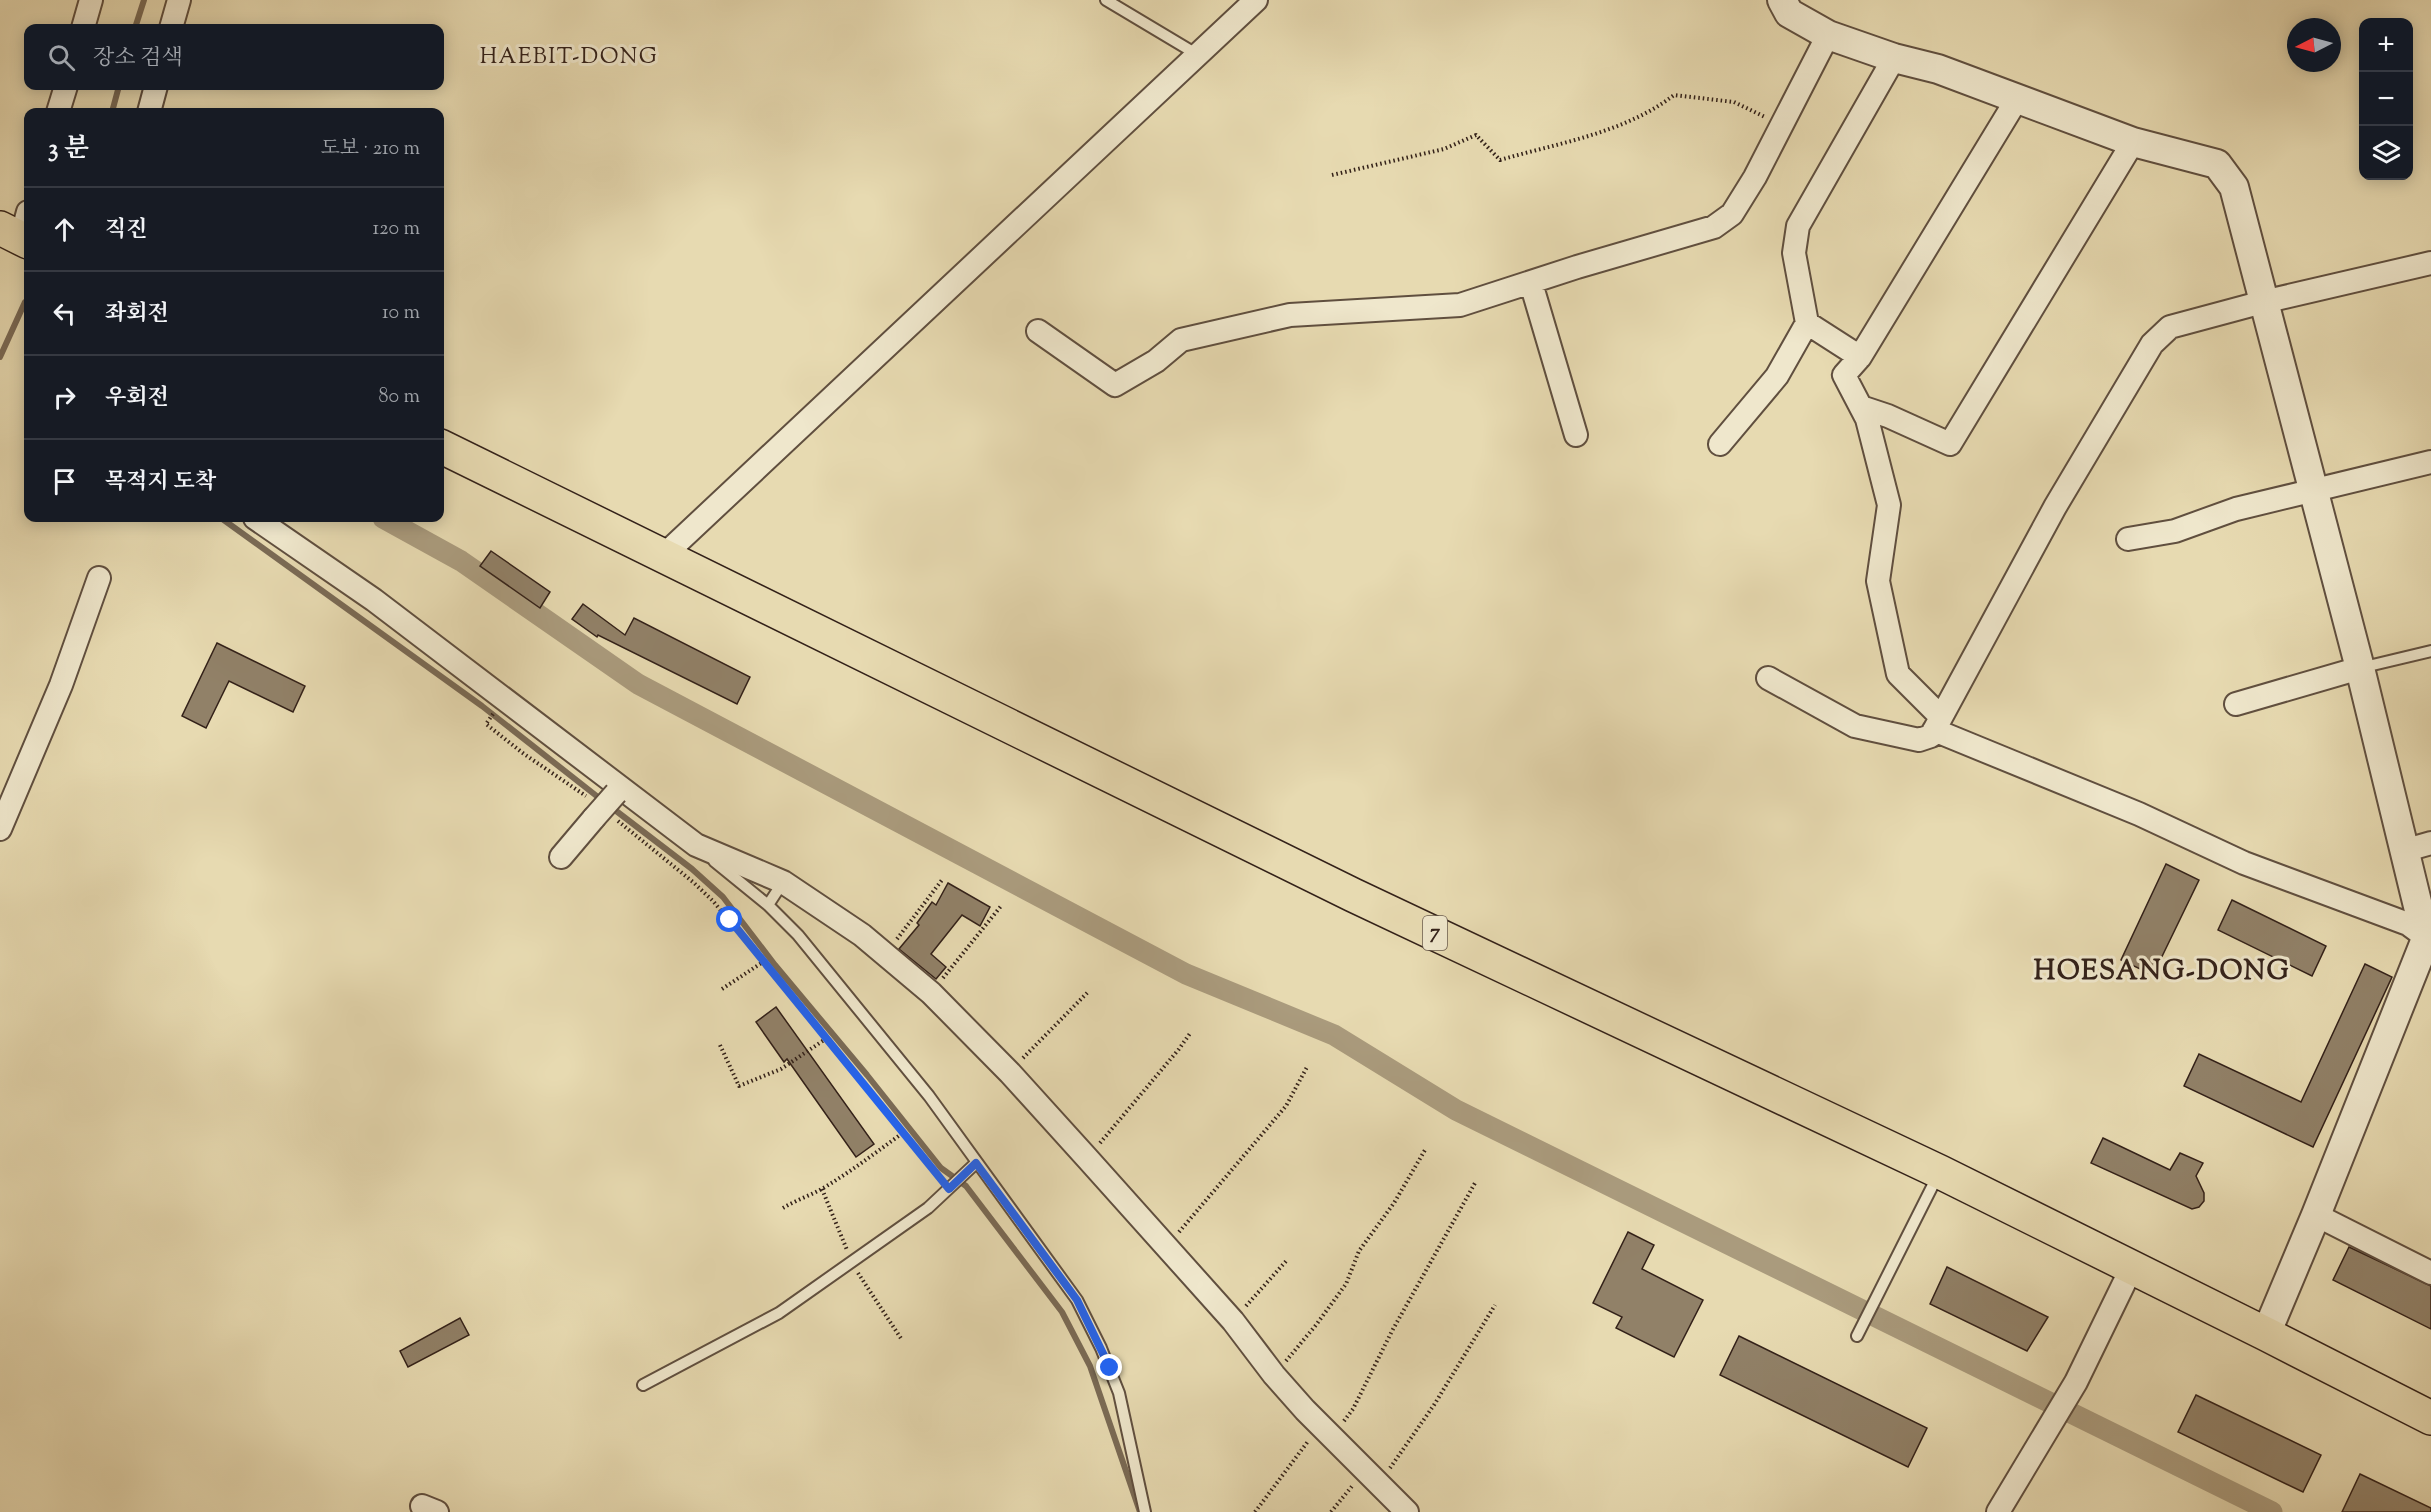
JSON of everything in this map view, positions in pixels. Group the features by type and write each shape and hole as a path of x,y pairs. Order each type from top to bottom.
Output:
{"highway":[{"name":"7","path":"444,448 1353,895 1940,1172 2431,1418"}],"street":[{"path":"84,24 91,0"},
{"path":"172,24 179,0"},
{"path":"662,557 1256,0"},
{"path":"1782,0 1789,13 1828,35 1894,58 1938,69 2133,141 2217,164 2234,187 2360,668 2403,851 2428,940 2266,1334"},
{"path":"1038,331 1115,385 1156,361 1181,340 1290,315 1460,305 1577,267 1714,227 1732,214 1755,177 1828,35"},
{"path":"1720,444 1777,376 1807,323 1794,253 1798,226 1894,58"},
{"path":"59,108 65,90"},
{"path":"149,108 155,90"},
{"path":"2017,99 1860,357 1845,375 1867,419 1889,505 1878,580 1898,674 1937,724 2244,863 2408,924 2428,940"},
{"path":"1861,407 1888,416 1950,444 2133,141"},
{"path":"1768,678 1855,726 1919,740 1931,736 2055,507 2152,344 2170,327 2263,302 2431,263"},
{"path":"1532,283 1575,435"},
{"path":"1807,323 1860,357"},
{"path":"2128,540 2175,531 2236,509 2312,489 2431,462"},
{"path":"261,522 374,600 619,790 696,845 783,882 885,954 931,993 1010,1073 1087,1158 1233,1321 1274,1375 1407,1512"},
{"path":"0,829 61,685 99,578"},
{"path":"2236,704 2360,668"},
{"path":"561,857 598,810 619,790"},
{"path":"2403,851 2431,843"},
{"path":"2316,1215 2431,1273"},
{"path":"1998,1512 2076,1382 2132,1267"}],"lane":[{"path":"1106,0 1198,55"},
{"path":"2360,668 2431,651"},
{"path":"696,845 768,905 798,935 929,1096 1077,1300 1101,1348 1119,1394 1145,1512"},
{"path":"768,905 783,882"},
{"path":"643,1385 779,1313 928,1208 976,1163"},
{"path":"1857,1336 1940,1172"}],"path":[{"path":"1332,175 1444,149 1476,135 1500,160 1623,124 1661,105 1674,95 1734,102 1758,112 1780,127"},
{"path":"486,724 705,893 827,1038 949,1189"},
{"path":"885,954 942,880"},
{"path":"931,993 1001,906"},
{"path":"722,988 763,962"},
{"path":"1010,1073 1088,992"},
{"path":"1087,1158 1191,1032"},
{"path":"720,1045 739,1086 781,1069 827,1038"},
{"path":"1166,1247 1286,1106 1307,1067"},
{"path":"783,1208 841,1177 904,1132"},
{"path":"1274,1375 1316,1325 1346,1284 1359,1251 1394,1203 1425,1150"},
{"path":"1255,1512 1326,1431 1353,1409 1392,1331 1475,1183"},
{"path":"1233,1321 1287,1260"},
{"path":"1331,1512 1372,1476 1434,1405 1495,1305"}],"building":[{"path":"491,551 550,592 540,608 480,566"},
{"path":"583,604 625,635 634,618 750,677 737,704 598,635 597,637 572,619"},
{"path":"217,643 305,686 293,712 229,681 206,728 182,716"},
{"path":"2166,864 2199,880 2153,975 2121,960"},
{"path":"948,883 990,907 980,926 962,915 931,954 946,967 936,979 899,949 919,925 917,923 932,902 936,905"},
{"path":"2232,900 2326,946 2312,976 2218,930"},
{"path":"2365,964 2392,977 2313,1147 2184,1086 2199,1054 2301,1102"},
{"path":"776,1007 874,1144 856,1157 787,1059 784,1062 756,1022"},
{"path":"2103,1138 2170,1170 2180,1153 2203,1163 2196,1176 2204,1193 2204,1201 2199,1207 2192,1209 2091,1163"},
{"path":"1628,1232 1654,1245 1642,1269 1703,1300 1674,1357 1616,1328 1622,1317 1593,1303"},
{"path":"2349,1247 2431,1286 2431,1329 2333,1280"},
{"path":"1947,1267 2048,1317 2027,1351 1930,1304"},
{"path":"460,1318 469,1335 408,1367 400,1351"},
{"path":"1739,1336 1927,1428 1908,1467 1720,1375"},
{"path":"2196,1395 2321,1455 2303,1492 2178,1432"},
{"path":"2360,1474 2431,1508 2431,1512 2342,1512"}],"waterway":[{"path":"136,24 144,0"},
{"path":"113,108 118,90"},
{"path":"0,357 24,304"},
{"path":"227,522 482,706 603,801"},
{"path":"390,522 461,561 638,684 1186,974 1334,1035 1456,1110 2272,1512"},
{"path":"611,807 692,869 723,897 775,965 941,1168 966,1186 1062,1312 1090,1366 1140,1512"}],"district":[{"name":"HAEBIT-DONG","path":"569,58"},
{"name":"HOESANG-DONG","path":"2162,972"}],"route":[{"path":"730,920 949,1189 976,1163 1077,1300 1110,1368"}]}
